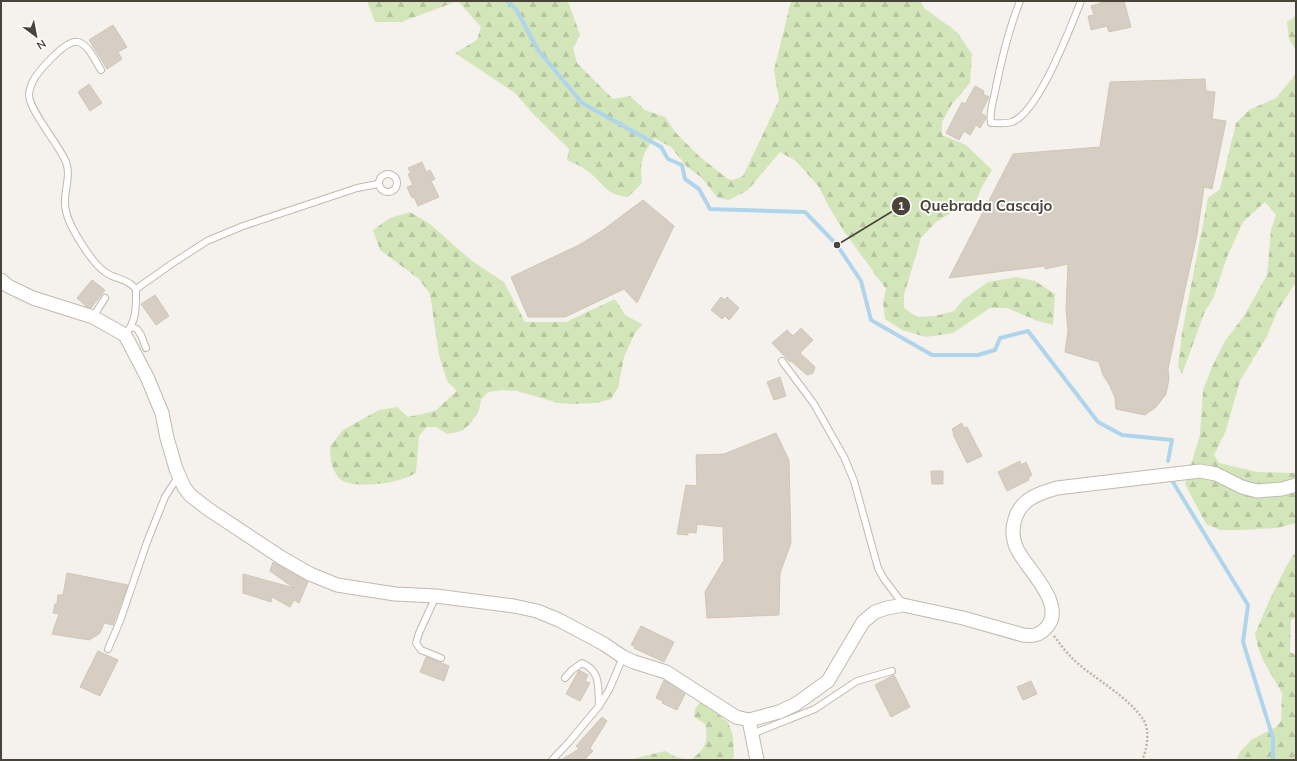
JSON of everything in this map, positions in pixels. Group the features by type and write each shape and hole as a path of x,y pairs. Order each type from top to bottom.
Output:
{"street":[{"path":"1,280 8,286 33,298 93,317 128,331 162,413 167,438 176,469 184,487 190,495 208,509 282,558 310,574 337,585 395,594 436,596 514,606 537,611 558,620 604,644 623,657 666,672 736,717 749,720 780,712 796,704 828,681 863,622 875,612 903,605 963,618 1032,636 1040,634 1048,626 1052,613 1051,604 1048,595 1017,549 1013,535 1014,522 1018,513 1025,503 1039,493 1057,488 1200,471 1216,474 1242,487 1257,491 1282,489 1296,485"},
{"path":"749,720 757,760"}],"lane":[{"path":"1020,1 1007,36 997,77 990,116 991,123 1000,124 1012,122 1023,115 1032,104 1052,67 1081,1"},
{"path":"101,70 88,49 78,42 71,42 64,46 55,55 32,83 29,95 37,116 66,160 68,183 65,210 70,225 83,247 104,271 121,278 136,289 135,316 128,331"},
{"path":"136,289 207,241 242,226 357,188 378,184"},
{"path":"93,317 105,298"},
{"path":"128,331 137,329 146,348"},
{"path":"782,361 814,404 844,457 854,481 878,568 884,580 903,605"},
{"path":"108,650 165,496 179,477"},
{"path":"436,596 418,633 416,643 421,650 441,658"},
{"path":"552,760 599,706 623,657"},
{"path":"565,678 582,663 588,666 597,676 599,706"},
{"path":"752,734 815,709 857,681 892,671"}],"path":[{"path":"1048,626 1052,634 1072,658 1134,708 1145,722 1148,737 1142,760"}],"green space":[{"path":"367,1 458,1 401,22 375,22"},
{"path":"458,1 566,1 569,4 580,35 573,48 577,63 613,99 630,96 645,110 665,117 676,133 700,157 728,179 733,180 743,176 779,100 774,70 791,1 921,1 924,8 957,32 972,54 970,83 952,104 942,122 942,135 966,145 992,170 976,201 936,222 921,238 904,295 904,308 917,317 935,316 954,311 963,300 988,282 1017,277 1035,281 1055,294 1053,325 1035,320 1007,308 990,308 953,333 926,337 902,330 885,319 883,303 886,289 843,230 819,187 796,161 780,152 748,190 729,200 718,198 701,177 687,167 671,147 654,138 642,159 642,183 628,197 615,194 606,188 587,170 567,160 569,149 534,115 515,93 455,53 477,40 481,27"},
{"path":"1296,16 1296,50 1289,39 1287,22"},
{"path":"1296,71 1296,282 1278,310 1266,338 1240,381 1226,430 1214,455 1219,463 1257,472 1296,473 1296,523 1277,528 1221,530 1206,524 1185,484 1200,435 1203,390 1211,369 1225,341 1244,316 1267,275 1271,230 1276,215 1265,202 1243,222 1227,257 1213,299 1205,311 1182,374 1178,367 1182,333 1208,198 1220,189 1236,123 1249,110 1276,98 1295,75"},
{"path":"410,212 430,224 472,261 504,282 525,322 566,322 615,299 625,315 642,324 634,335 624,357 618,388 611,399 597,403 572,404 558,403 517,391 503,390 488,392 481,400 479,410 471,423 462,431 447,434 436,427 427,427 419,436 416,473 406,478 385,483 368,485 351,484 339,478 334,471 331,459 330,446 343,430 379,410 397,407 408,417 435,411 457,391 447,381 439,355 430,294 419,279 380,250 373,230 390,218"},
{"path":"1296,551 1296,617 1291,620 1290,652 1296,655 1296,760 1236,760 1240,752 1251,740 1276,727 1281,721 1282,693 1263,660 1255,634 1269,601 1288,563"},
{"path":"701,701 728,722 733,736 734,756 732,760 690,760 699,753 706,741 705,724 694,717 695,709"},
{"path":"665,751 676,757 689,760 628,760"}],"building":[{"path":"1100,1 1124,1 1131,27 1109,32 1107,26 1091,30 1088,16 1094,15 1091,6 1101,3"},
{"path":"113,25 127,47 118,52 122,59 107,69 89,40"},
{"path":"1205,79 1206,91 1215,92 1212,119 1226,121 1212,189 1204,187 1197,235 1168,369 1169,379 1166,394 1156,407 1145,415 1116,409 1115,398 1103,375 1099,362 1065,352 1068,331 1066,309 1068,264 1045,269 1045,266 949,278 1013,154 1100,147 1110,82"},
{"path":"89,84 102,103 90,111 78,92"},
{"path":"975,86 984,91 983,94 989,97 981,113 986,116 986,118 980,128 976,125 970,135 964,131 959,140 946,133 962,102 965,104"},
{"path":"422,162 426,172 430,170 435,179 431,181 439,197 418,206 407,187 413,185 408,174 411,173 408,168"},
{"path":"643,200 674,226 637,303 624,289 565,317 528,317 511,277 579,245 603,230"},
{"path":"92,280 105,290 91,308 87,307 77,298"},
{"path":"155,295 169,316 156,325 141,304"},
{"path":"721,297 725,300 727,297 739,308 729,320 725,316 722,319 711,310"},
{"path":"801,328 813,340 800,353 815,367 813,373 807,375 791,361 790,362 772,343 787,330 793,336"},
{"path":"780,377 786,396 774,400 767,382"},
{"path":"962,423 964,428 967,427 982,456 967,463 952,429"},
{"path":"776,433 789,460 791,543 780,573 779,615 707,618 705,592 724,560 723,527 697,524 696,533 688,532 688,535 677,534 686,485 697,486 696,455 724,454"},
{"path":"1020,461 1021,465 1026,462 1032,475 1028,478 1029,480 1007,491 998,472"},
{"path":"931,471 943,471 943,484 932,484"},
{"path":"273,562 308,582 299,603 294,600 290,607 272,597 271,602 243,593 243,574 294,588 270,571"},
{"path":"67,573 128,585 113,625 104,623 100,633 89,640 52,634 59,614 53,613 55,604 57,604 58,595 63,595"},
{"path":"641,626 674,642 664,662 634,648 635,646 631,645"},
{"path":"98,651 118,660 100,696 80,687"},
{"path":"426,657 449,666 444,681 420,672"},
{"path":"579,670 588,675 585,681 590,683 580,701 566,694"},
{"path":"894,675 910,707 891,717 875,685"},
{"path":"664,680 685,694 677,710 662,703 663,701 656,698"},
{"path":"1031,681 1037,694 1023,700 1017,687"},
{"path":"602,717 607,721 590,748 593,751 584,760 561,760 579,749 576,746"}],"waterway":[{"path":"507,1 516,9 538,50 582,103 661,147 668,159 682,165 685,179 699,189 710,209 805,212 837,245 861,281 871,320 932,355 978,355 995,350 1000,338 1028,331 1098,422 1122,435 1172,440 1168,461"},
{"path":"1171,479 1248,605 1243,642 1273,738 1273,760"}],"place":[{"name":"Quebrada Cascajo","path":"837,245"}]}
